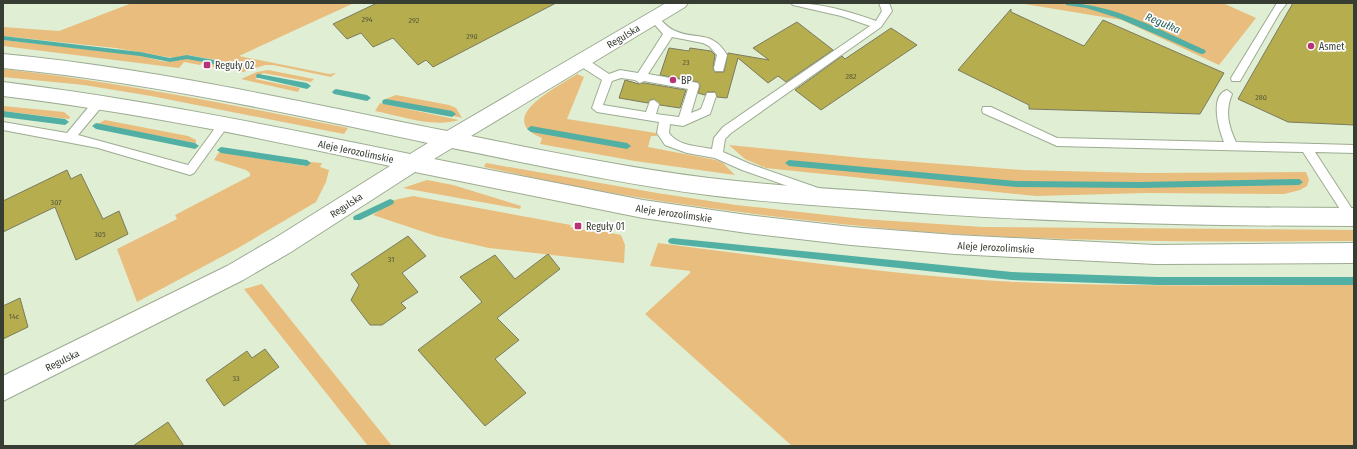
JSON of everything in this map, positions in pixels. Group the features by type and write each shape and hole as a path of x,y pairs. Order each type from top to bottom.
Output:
{"main road":[{"name":"Regulska","path":"3,389 235,273 283,245 412,163 679,3"},
{"path":"3,61 67,67 196,88 450,140 683,182 737,190 1046,212 1183,216 1353,217"},
{"name":"Aleje Jerozolimskie","path":"3,89 100,100 225,123 552,192 647,209 837,235 993,247 1166,255 1354,253"}],"lane":[{"path":"796,3 843,13 878,25"},
{"path":"717,154 720,138 727,130 878,25 887,11 884,3"},
{"path":"1236,78 1276,10 1282,3"},
{"path":"654,18 670,33 705,40 721,53 719,68"},
{"path":"640,78 665,38 670,33"},
{"path":"581,62 608,79"},
{"path":"683,122 694,86 620,74 608,79 597,108 683,122 706,111 711,96"},
{"path":"1227,94 1222,104 1222,119 1232,146"},
{"path":"70,137 100,100"},
{"path":"628,112 632,101"},
{"path":"650,116 654,104"},
{"path":"987,110 1057,142 1354,149"},
{"path":"665,119 664,133 669,142 687,149 717,154 746,167 833,198"},
{"path":"3,126 37,130 70,137 124,150 190,170 225,123"},
{"path":"1306,148 1353,217"}],"shaded area":[{"path":"132,3 354,3 239,56 329,74 336,73 331,77 273,65 265,65 243,72 212,67 213,65 202,63 200,65 184,62 179,68 3,46 3,40 138,55 170,62 186,58 239,69 243,65 188,55 173,58 115,48 3,36 3,27 59,31"},
{"path":"1018,3 1223,3 1256,18 1219,65 1122,20"},
{"path":"3,69 133,87 348,128 344,134 151,96 84,85 3,77"},
{"path":"268,70 314,79 311,82 263,73 255,79 300,88 298,92 241,79 257,72"},
{"path":"577,74 584,77 567,119 656,133 657,136 651,136 648,147 716,160 723,163 735,175 635,161 540,144 542,138 529,130 524,121 527,112 534,103"},
{"path":"396,95 449,105 456,108 462,118 383,100"},
{"path":"380,103 459,120 439,123 428,122 375,111"},
{"path":"3,106 64,112 70,117 69,119 3,111"},
{"path":"105,120 188,136 196,140 196,143 98,124"},
{"path":"729,145 863,158 1022,170 1143,173 1306,172 1309,180 1307,186 1300,190 1284,194 1147,193 1036,196 766,168 745,159"},
{"path":"219,152 306,166 311,162 322,163 320,167 329,170 326,182 316,202 238,248 137,302 117,249 177,219 175,215 250,176 250,173 246,170 214,160"},
{"path":"486,163 657,193 736,205 863,219 983,227 1354,230 1354,241 1051,239 870,227 754,214 638,197 561,184 484,167"},
{"path":"427,180 453,185 521,206 520,209 403,188"},
{"path":"413,196 571,225 570,227 585,230 586,228 621,235 625,245 624,263 489,248 436,236 373,215 394,200"},
{"path":"658,243 880,271 1014,282 1141,285 1354,285 1354,446 792,446 645,314 690,273 690,271 650,266"},
{"path":"262,284 392,446 368,446 244,289"}],"building":[{"path":"377,3 556,3 433,67 426,60 418,65 393,38 373,47 361,33 347,39 333,24"},
{"name":"Asmet","path":"1293,3 1354,3 1354,125 1288,122 1238,99"},
{"path":"1011,9 1011,12 1084,46 1103,20 1224,73 1200,114 1029,109 1029,105 958,70"},
{"path":"797,22 833,50 786,82 778,76 768,83 738,58 727,98 717,97 715,92 707,92 705,95 698,93 700,86 698,82 660,75 669,48 689,51 690,48 711,51 715,55 713,68 715,72 724,72 728,53 769,60 753,48"},
{"path":"891,28 917,45 821,110 795,90 842,56 845,59"},
{"path":"625,80 639,84 644,83 686,90 680,108 660,105 654,99 650,100 648,103 619,98"},
{"path":"67,170 71,179 81,174 103,219 119,211 128,234 76,260 55,207 3,232 3,201"},
{"path":"408,236 426,256 402,273 418,292 401,303 406,308 382,325 370,325 351,300 359,285 351,274"},
{"path":"548,254 560,269 497,318 519,340 495,359 526,393 485,426 418,350 482,302 460,277 495,255 515,279"},
{"path":"20,298 28,327 3,339 3,306"},
{"path":"265,349 279,367 224,406 206,380 247,351 252,358"},
{"path":"168,422 184,446 133,446"}],"waterway":[{"name":"Regułka","path":"1068,3 1086,6 1120,17 1154,30 1203,52"},
{"path":"3,38 140,54 170,60 187,57 241,67"},
{"path":"259,76 307,86"},
{"path":"336,92 367,98"},
{"path":"386,102 452,114"},
{"path":"3,114 65,122"},
{"path":"96,126 195,146"},
{"path":"531,129 627,146"},
{"path":"221,150 307,163"},
{"path":"789,163 1016,184 1140,185 1299,182"},
{"path":"357,218 390,202"},
{"path":"672,241 1012,276 1158,281 1354,281"}],"place":[{"name":"Asmet","path":"1311,46"},
{"name":"Reguły 02","path":"207,65"},
{"name":"BP","path":"673,80"},
{"name":"Reguły 01","path":"578,226"}]}
